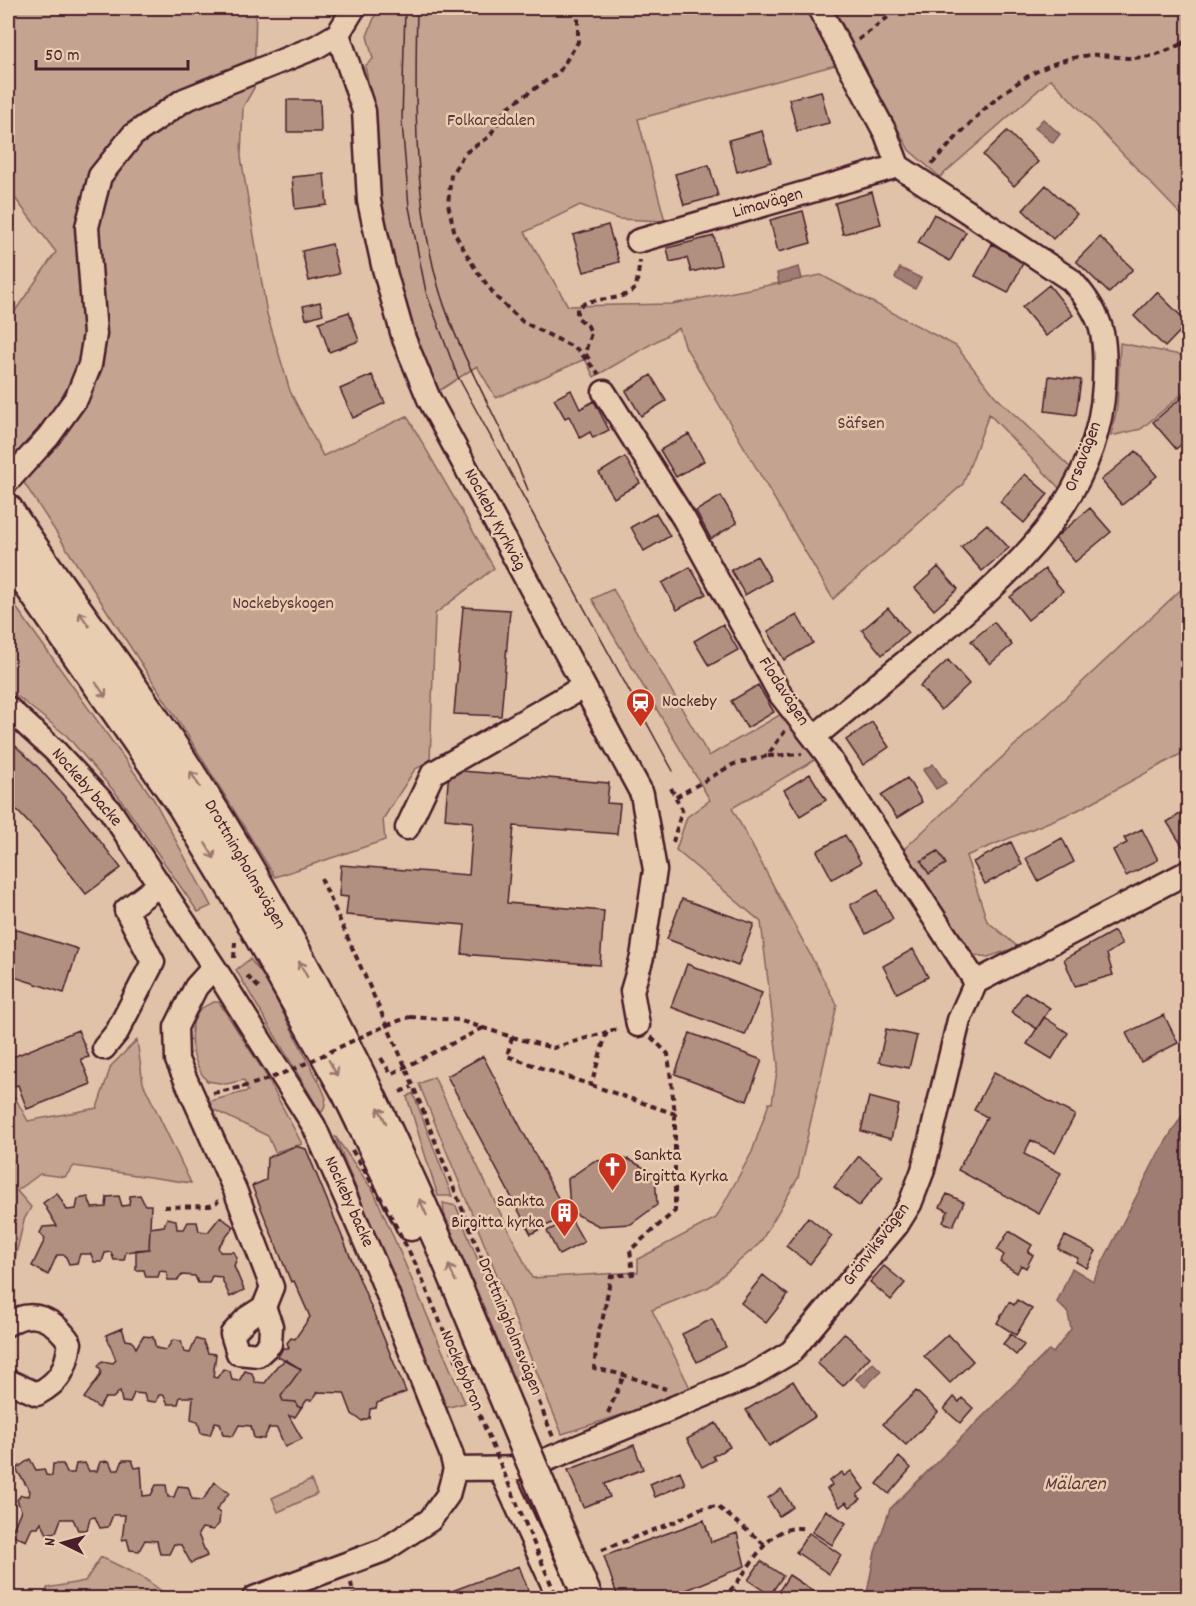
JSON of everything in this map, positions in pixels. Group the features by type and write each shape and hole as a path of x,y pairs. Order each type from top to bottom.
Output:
{"main road":[{"name":"Drottningholmsvägen","path":"8,509 188,768 257,884 366,1084 431,1249"},
{"name":"Drottningholmsvägen","path":"8,556 182,806 237,897 431,1249"},
{"name":"Nockebybron","path":"431,1249 571,1599"},
{"name":"Nockebybron","path":"431,1249 588,1599"}],"street":[{"path":"8,481 48,437 72,405 90,365 95,334 87,227 100,176 133,135 184,100 316,47 338,34 354,8"},
{"path":"819,8 886,134 898,166"},
{"name":"Nockeby Kyrkväg","path":"338,34 364,111 369,201 383,265 404,339 429,399 642,794 656,870 642,957 632,991 638,1025"},
{"name":"Orsavägen","path":"820,745 988,594 1020,562 1046,531 1076,487 1096,437 1103,403 1105,357 1101,321 1090,301 1071,280 1052,265 898,166"},
{"name":"Limavägen","path":"638,241 898,166"},
{"name":"Flodavägen","path":"602,383 684,519 780,694 820,745 976,982"},
{"path":"407,828 433,773 583,687"},
{"name":"Nockeby backe","path":"8,708 55,751 110,810 159,885 224,965 314,1126 380,1275 453,1461"},
{"path":"976,982 1188,872"},
{"path":"104,1048 117,1032 153,962 126,910 159,885"},
{"path":"224,965 196,987 176,1027 177,1060 264,1260 272,1287 264,1307"},
{"name":"Grönviksvägen","path":"453,1461 500,1469 526,1468 705,1396 748,1377 791,1352 897,1225 910,1204 923,1170 959,1020 976,982"},
{"path":"8,1324 20,1316 42,1318 60,1328 70,1343 66,1364 54,1384 37,1394 8,1381"},
{"path":"254,1599 384,1550 430,1520 448,1495 453,1461"},
{"path":"500,1469 558,1599"}],"path":[{"path":"578,8 578,42 559,72 507,108 489,137 465,153 451,175 448,204 455,234 476,270 497,298 523,322 577,349 602,383"},
{"path":"843,51 892,14 894,8"},
{"path":"917,180 985,106 1007,88 1034,74 1064,59 1093,55 1134,58 1162,53 1188,40"},
{"path":"1180,45 1188,50"},
{"path":"602,383 585,353 591,333 588,326 577,317 577,308 584,303 615,300 636,288 640,261 638,241"},
{"path":"767,756 795,716"},
{"path":"671,788 676,797 734,764 820,745"},
{"name":"Drottningholmsvägen","path":"321,878 406,1068 559,1453"},
{"path":"224,965 235,938"},
{"path":"195,1097 242,1087 270,1078 376,1029 410,1017 458,1020 553,1048 608,1031 638,1025 668,1054 675,1113 675,1211 630,1250 633,1274 612,1276 602,1322 597,1332 594,1368 666,1387"},
{"path":"391,1074 485,1027"},
{"path":"591,1085 608,1031"},
{"path":"512,1037 507,1056 675,1113"},
{"path":"400,1092 412,1087"},
{"name":"Nockebybron","path":"352,1150 385,1205 416,1265 558,1599"},
{"path":"164,1207 210,1206 236,1193"},
{"path":"614,1398 624,1375"},
{"path":"602,1550 676,1521 699,1509 717,1506 765,1545"},
{"path":"722,1599 734,1589 771,1536 794,1526 806,1529"},
{"path":"350,1576 354,1599"}],"green space":[{"name":"Nockebyskogen","path":"8,8 256,8 254,88 243,107 241,157 267,314 290,391 323,456 407,416 494,568 435,614 430,762 415,769 383,819 385,840 275,877 190,739 8,458 8,321 56,252 8,189"},
{"name":"Folkaredalen","path":"378,8 811,8 839,64 638,119 665,221 618,219 580,205 525,232 568,306 672,304 821,275 956,346 995,396 1073,470 1062,491 989,414 963,484 833,599 686,348 679,328 594,377 585,359 496,398 477,366 439,391 412,332 392,264 380,199 374,109 365,66 373,59 367,36"},
{"path":"834,8 1188,8 1188,222 1051,79 940,177 909,150"},
{"path":"1120,343 1180,355 1188,347 1188,389 1141,429 1111,436 1117,407"},
{"path":"1188,583 1188,750 1078,810 966,856 987,921 1018,947 988,957 974,955 903,850"},
{"path":"613,589 709,756 783,713 818,758 732,808 837,1005 798,1178 760,1243 709,1287 652,1310 692,1392 562,1434 419,1084 434,1077 532,1278 638,1272 638,1259 716,1218 752,1152 769,1103 772,1103 778,1065 761,922 676,850 687,817 710,800 592,599"},
{"path":"8,596 154,800 211,906 198,912 119,797 67,736 8,689"},
{"path":"250,959 265,978 322,1088 326,1098 321,1113 236,970"},
{"path":"214,1002 219,1002 264,1072 302,1144 275,1152 268,1136 210,1108 207,1102 248,1091 244,1080 226,1084 207,1081 197,1065 192,1046 193,1026 201,1009"},
{"path":"137,1040 143,1083 191,1183 74,1166 65,1177 40,1174 17,1191 31,1207 24,1220 8,1289 8,1085 28,1121 97,1108 111,1066"},
{"path":"413,1093 452,1196 438,1196 407,1097"},
{"path":"335,1136 374,1192 465,1403 445,1408"},
{"path":"443,1203 456,1206 525,1377 515,1381 444,1213"},
{"path":"311,1480 317,1494 278,1512 272,1498"},
{"path":"101,1557 142,1577 171,1598 48,1598 47,1588 85,1581"}],"water":[{"path":"1043,119 1060,134 1053,143 1035,128"},
{"path":"799,267 802,279 779,284 777,273"},
{"path":"900,268 921,278 915,289 895,278"},
{"path":"933,764 946,783 936,789 923,770"},
{"name":"Mälaren","path":"1188,1106 1188,1598 866,1598 875,1552 890,1509 1049,1350 1053,1353 1071,1329 1068,1313 1057,1302 1072,1268 1093,1281 1158,1154"},
{"path":"873,1363 881,1371 865,1387 856,1379"}],"building":[{"path":"821,91 829,123 797,131 789,99"},
{"path":"287,100 320,100 321,132 287,132"},
{"path":"762,131 771,162 737,172 729,140"},
{"path":"1007,131 1038,162 1014,186 983,155"},
{"path":"709,165 718,196 684,205 675,174"},
{"path":"324,174 327,205 295,209 292,177"},
{"path":"1046,185 1077,214 1053,239 1023,210"},
{"path":"872,192 881,224 843,234 835,203"},
{"path":"803,211 811,243 778,252 770,220"},
{"path":"934,214 966,232 950,261 918,243"},
{"path":"608,225 619,262 584,272 573,235"},
{"path":"714,236 721,265 691,272 687,258 670,262 667,248"},
{"path":"1100,237 1133,269 1109,293 1076,261"},
{"path":"332,244 339,274 309,281 302,251"},
{"path":"992,244 1024,261 1008,293 975,276"},
{"path":"1049,285 1073,315 1046,336 1022,307"},
{"path":"1157,292 1188,323 1165,347 1134,316"},
{"path":"320,302 323,314 306,319 303,306"},
{"path":"349,312 359,341 329,352 319,322"},
{"path":"372,375 385,403 353,418 340,389"},
{"path":"651,375 666,401 641,416 626,391"},
{"path":"1049,376 1081,380 1076,415 1045,411"},
{"path":"571,390 580,409 594,401 609,430 593,438 590,432 580,438 569,416 565,418 554,399"},
{"path":"1188,392 1188,438 1176,449 1153,422"},
{"path":"689,434 704,461 676,477 660,450"},
{"path":"1136,451 1157,476 1122,505 1101,480"},
{"path":"625,457 640,483 614,498 599,473"},
{"path":"1025,474 1048,494 1024,523 1000,502"},
{"path":"721,496 737,523 711,539 696,511"},
{"path":"1090,508 1111,532 1075,562 1055,538"},
{"path":"656,513 670,536 644,551 631,527"},
{"path":"987,524 1009,548 982,571 961,547"},
{"path":"757,556 771,580 745,595 731,570"},
{"path":"690,567 706,594 677,610 662,583"},
{"path":"938,567 958,589 934,610 915,588"},
{"path":"1045,569 1063,591 1028,620 1010,597"},
{"path":"463,607 510,610 501,716 454,714"},
{"path":"888,608 908,632 882,655 862,630"},
{"path":"797,615 813,643 784,660 768,631"},
{"path":"994,622 1012,645 990,664 971,641"},
{"path":"723,624 738,650 709,666 694,641"},
{"path":"948,660 969,684 941,710 920,686"},
{"path":"758,685 774,712 747,728 731,701"},
{"path":"872,722 889,747 863,765 846,740"},
{"path":"8,739 37,766 72,805 121,868 86,894 38,833 8,801"},
{"path":"449,770 609,783 607,803 620,804 617,834 514,826 507,903 604,911 600,965 462,954 465,925 346,915 348,897 339,896 341,865 469,875 473,822 445,819"},
{"path":"810,774 826,800 800,816 784,790"},
{"path":"907,778 922,802 897,818 881,795"},
{"path":"1188,809 1188,844 1183,847 1167,822"},
{"path":"1142,829 1158,860 1126,876 1113,850 1127,843 1124,838"},
{"path":"845,835 861,863 832,879 817,851"},
{"path":"1062,838 1074,862 1038,881 1026,858"},
{"path":"1011,842 1022,865 985,884 973,862"},
{"path":"938,851 946,864 929,874 921,861"},
{"path":"878,890 893,919 866,934 850,905"},
{"path":"682,899 754,924 738,966 667,939"},
{"path":"1188,925 1188,947 1181,928"},
{"path":"8,927 78,949 64,993 8,975"},
{"path":"1114,931 1122,944 1107,954 1113,975 1075,986 1064,959"},
{"path":"913,949 928,977 897,993 883,966"},
{"path":"687,964 762,993 745,1035 671,1007"},
{"path":"1025,992 1050,1008 1037,1029 1011,1012"},
{"path":"1164,1015 1178,1043 1141,1062 1126,1033"},
{"path":"1044,1017 1068,1033 1052,1059 1027,1044"},
{"path":"886,1029 917,1036 909,1068 879,1062"},
{"path":"78,1030 89,1057 81,1059 91,1084 27,1109 18,1085 12,1087 8,1075 8,1059"},
{"path":"690,1033 762,1060 747,1101 675,1074"},
{"path":"483,1056 567,1215 531,1234 447,1076"},
{"path":"994,1072 1075,1115 1055,1153 1031,1140 1024,1154 1061,1173 1039,1214 958,1170 987,1117 974,1110"},
{"path":"869,1097 899,1105 891,1139 861,1131"},
{"path":"295,1146 306,1149 406,1392 377,1403 376,1408 370,1409 369,1418 362,1421 352,1414 344,1393 318,1392 301,1408 296,1402 283,1401 281,1396 301,1369 278,1357 283,1348 289,1348 287,1343 291,1338 295,1339 310,1317 294,1281 291,1282 252,1186 266,1180 267,1158"},
{"path":"859,1156 883,1176 859,1206 834,1187"},
{"name":"Sankta Birgitta Kyrka","path":"628,1159 655,1174 657,1205 631,1224 599,1226 570,1211 568,1179 594,1161"},
{"path":"57,1193 67,1210 76,1209 78,1199 88,1197 92,1208 106,1207 107,1197 119,1196 122,1206 129,1205 130,1196 140,1195 145,1205 151,1205 149,1249 126,1252 124,1260 114,1260 111,1252 105,1253 102,1262 94,1262 91,1254 80,1254 77,1263 69,1264 65,1255 57,1255 48,1275 32,1266 45,1239 40,1233 43,1227 57,1226 43,1203"},
{"path":"947,1194 964,1202 953,1226 943,1222 948,1211 940,1207"},
{"path":"220,1217 234,1227 218,1247 220,1252 234,1252 237,1258 234,1266 244,1290 230,1297 221,1277 212,1276 209,1283 198,1283 195,1276 182,1275 178,1280 168,1280 167,1272 160,1271 158,1277 146,1277 144,1270 136,1270 136,1250 149,1249 150,1228 164,1226 167,1218 176,1220 177,1229 184,1229 188,1222 197,1222 199,1231 208,1232"},
{"path":"808,1217 832,1236 810,1264 786,1246"},
{"name":"Sankta Birgitta kyrka","path":"571,1219 584,1242 559,1255 547,1231"},
{"path":"1009,1231 1032,1245 1028,1252 1033,1255 1026,1268 1021,1265 1017,1273 1000,1262 1004,1255 997,1250"},
{"path":"1065,1236 1096,1251 1087,1268 1076,1262 1078,1258 1058,1249"},
{"path":"884,1266 905,1283 891,1300 870,1282"},
{"path":"763,1275 788,1295 766,1323 741,1303"},
{"path":"1017,1300 1032,1309 1016,1335 997,1323 1009,1302 1014,1305"},
{"path":"712,1319 726,1347 697,1362 682,1334"},
{"path":"122,1328 126,1340 132,1341 136,1348 143,1336 153,1337 156,1348 166,1350 173,1340 181,1341 184,1352 190,1353 196,1339 203,1341 208,1353 216,1354 213,1377 217,1378 223,1369 230,1371 232,1380 239,1381 245,1371 252,1373 255,1382 265,1383 277,1366 286,1360 301,1369 281,1396 283,1401 296,1402 301,1408 295,1417 289,1416 302,1439 285,1447 277,1428 269,1428 264,1439 254,1438 251,1426 239,1425 233,1436 223,1435 220,1423 215,1422 210,1435 201,1433 198,1422 191,1420 193,1397 180,1397 178,1404 168,1404 164,1395 159,1395 156,1402 146,1401 144,1394 134,1393 130,1403 122,1402 120,1391 113,1398 105,1398 99,1408 84,1398 100,1376 101,1370 98,1366 102,1361 113,1363 116,1360 106,1335"},
{"path":"844,1333 870,1357 843,1386 817,1363"},
{"path":"948,1334 973,1361 950,1383 924,1356"},
{"path":"1011,1334 1024,1345 1016,1355 1003,1344"},
{"path":"793,1381 815,1417 769,1446 746,1410"},
{"path":"916,1391 938,1412 906,1445 883,1424"},
{"path":"954,1397 959,1402 962,1398 973,1408 960,1423 944,1409"},
{"path":"716,1423 730,1447 713,1456 715,1460 702,1467 687,1439"},
{"path":"634,1445 643,1469 605,1484 610,1497 583,1507 568,1470"},
{"path":"899,1457 911,1468 889,1494 877,1484"},
{"path":"30,1459 36,1470 44,1469 46,1475 52,1476 53,1464 63,1464 67,1473 74,1473 76,1464 85,1463 89,1471 97,1471 100,1462 109,1461 113,1470 119,1470 123,1460 132,1460 135,1468 141,1467 143,1496 151,1495 156,1485 166,1485 168,1497 174,1497 178,1486 188,1487 192,1499 203,1500 215,1482 229,1493 216,1510 220,1513 219,1524 213,1530 202,1528 198,1534 207,1556 191,1563 181,1545 174,1544 169,1554 160,1554 157,1541 145,1540 139,1551 130,1550 127,1539 122,1540 125,1515 113,1515 108,1527 100,1528 95,1517 90,1518 87,1530 78,1530 73,1519 61,1519 56,1532 47,1534 41,1522 38,1528 32,1528 26,1541 11,1534 21,1510 17,1500 21,1495 29,1496 30,1491 16,1469"},
{"path":"680,1471 685,1484 655,1497 650,1484"},
{"path":"851,1471 864,1489 857,1495 861,1499 850,1507 846,1502 840,1507 827,1489 832,1485 829,1481 842,1472 844,1476"},
{"path":"781,1489 793,1507 779,1516 768,1498"},
{"path":"826,1510 846,1523 832,1545 812,1532"},
{"path":"704,1520 711,1542 737,1533 745,1566 667,1598 618,1598 604,1556"},
{"path":"809,1533 841,1555 829,1574 796,1552"},
{"path":"761,1561 783,1576 770,1595 748,1580"},
{"path":"519,1566 531,1598 433,1598"},
{"path":"789,1575 821,1596 819,1598 784,1598 777,1594"},
{"path":"8,1590 21,1598 8,1598"}],"tram line":[{"path":"405,8 402,122 409,207 426,292 457,375 673,771"},
{"path":"417,8 418,150 424,220 431,255 439,289 458,341 528,490"}],"place":[{"name":"Nockeby","path":"641,728"},
{"name":"Sankta Birgitta Kyrka","path":"613,1192"},
{"name":"Sankta Birgitta kyrka","path":"565,1238"}],"park label":[{"name":"Säfsen","path":"861,424"}]}
